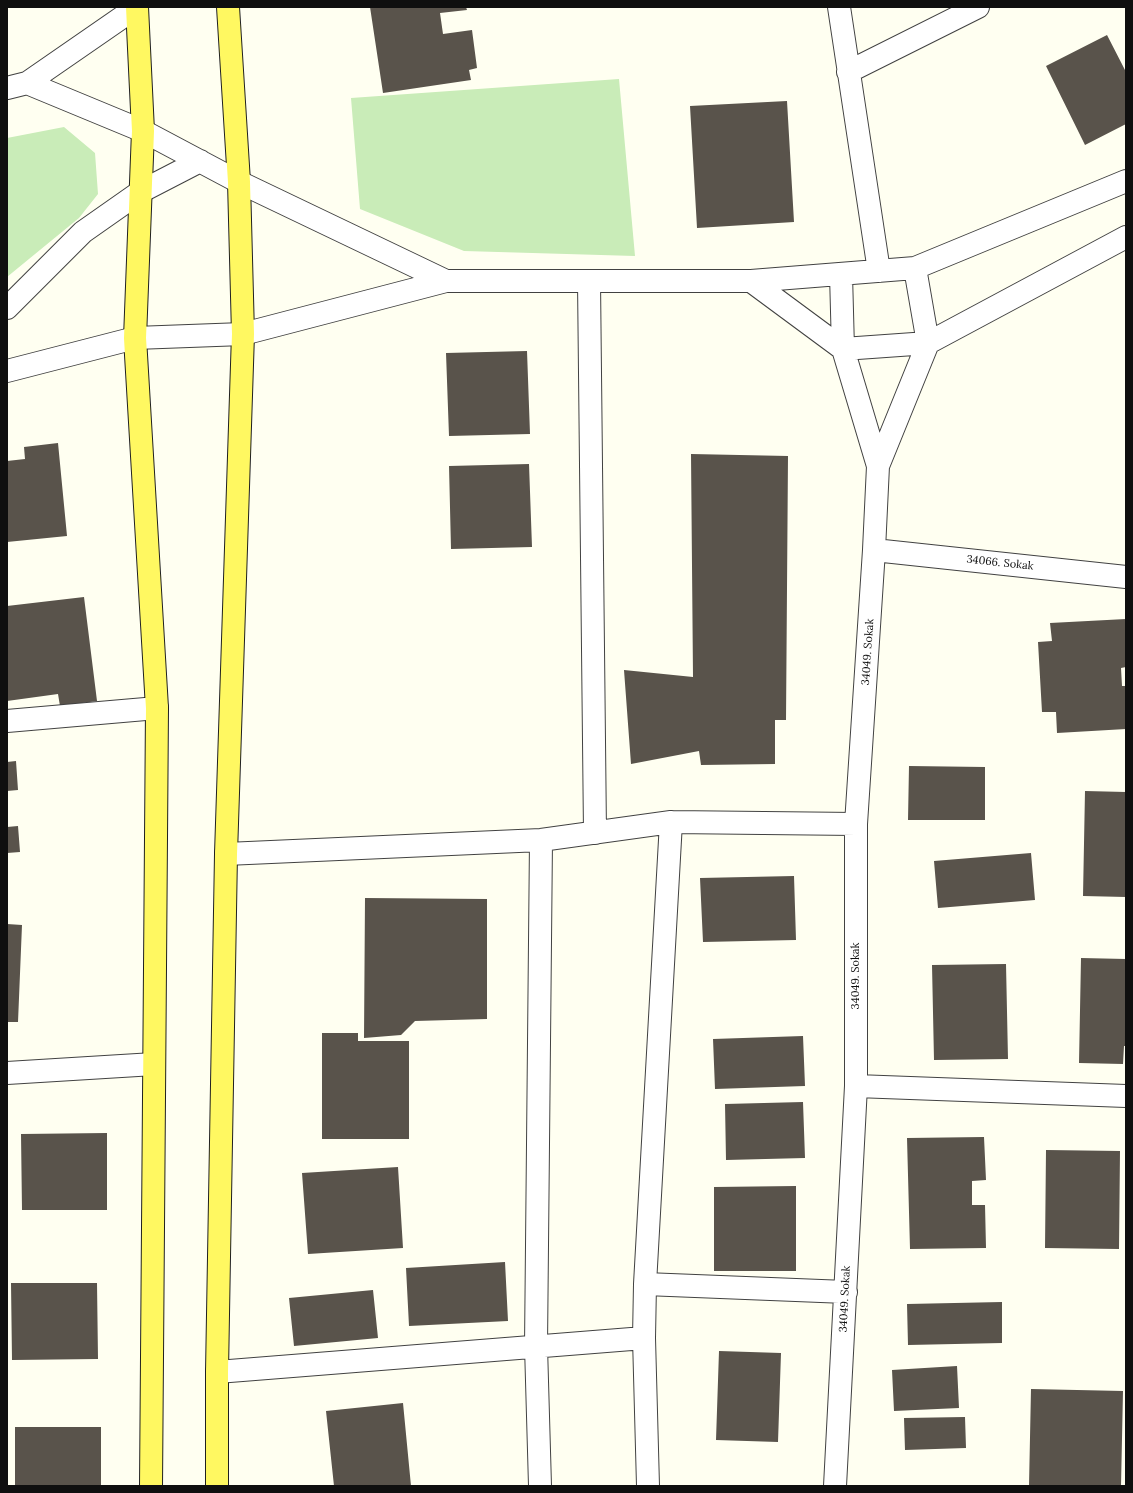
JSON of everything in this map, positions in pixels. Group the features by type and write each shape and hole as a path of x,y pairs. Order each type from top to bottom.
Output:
{"main road":[{"path":"137,7 143,131 135,338 157,708 151,1486"},
{"path":"217,1486 217,1372 226,854 242,334 239,182 228,7"}],"street":[{"path":"17,85 137,7"},
{"path":"839,7 879,271"},
{"path":"848,72 978,7"},
{"path":"17,85 143,131 239,182 446,281"},
{"path":"7,308 83,232 140,192 200,161"},
{"path":"7,371 135,338 242,334 446,281 751,281 915,268 1126,181"},
{"path":"751,281 843,349 928,343 1126,237"},
{"path":"878,466 928,343 915,268"},
{"path":"841,274 843,349 878,466"},
{"path":"590,281 595,833"},
{"name":"34049. Sokak","path":"835,1486 856,1086 856,824 878,466"},
{"name":"34066. Sokak","path":"874,550 1126,577"},
{"path":"7,721 157,708"},
{"path":"648,1486 644,1338 645,1284 671,822"},
{"path":"226,854 540,840 671,822 856,824"},
{"path":"540,840 536,1346 540,1486"},
{"path":"7,1073 154,1064"},
{"path":"856,1086 1126,1096"},
{"path":"645,1284 846,1292"},
{"path":"217,1372 644,1338"}],"green space":[{"path":"619,79 635,256 464,251 360,209 351,98"},
{"path":"64,127 95,153 98,194 79,218 7,277 7,138"}],"building":[{"path":"370,7 466,7 467,10 440,13 443,34 472,30 477,68 469,70 471,80 383,93"},
{"path":"1107,35 1126,72 1126,124 1085,145 1046,66"},
{"path":"787,101 794,222 697,228 690,106"},
{"path":"527,351 530,434 449,436 446,353"},
{"path":"58,443 67,536 7,542 7,461 25,459 24,447"},
{"path":"691,454 788,456 786,720 775,720 775,764 701,765 699,751 631,764 624,670 693,677"},
{"path":"529,464 532,547 451,549 449,466"},
{"path":"84,597 97,701 60,706 58,694 7,701 7,606"},
{"path":"1126,619 1126,667 1121,668 1122,686 1126,686 1126,729 1057,733 1056,712 1042,712 1038,642 1052,641 1050,623"},
{"path":"16,761 18,790 7,791 7,762"},
{"path":"909,766 985,767 985,820 908,820"},
{"path":"1085,791 1126,792 1126,897 1083,896"},
{"path":"18,826 20,852 7,853 7,827"},
{"path":"1031,853 1035,900 938,908 934,861"},
{"path":"794,876 796,940 703,942 700,878"},
{"path":"365,898 487,899 487,1019 415,1021 401,1035 364,1038"},
{"path":"7,924 22,925 18,1022 7,1022"},
{"path":"1081,958 1126,959 1126,1046 1124,1046 1123,1064 1079,1063"},
{"path":"1006,964 1008,1059 934,1060 932,965"},
{"path":"322,1033 358,1033 358,1041 409,1041 409,1139 322,1139"},
{"path":"803,1036 805,1086 715,1089 713,1039"},
{"path":"803,1102 805,1158 726,1160 725,1104"},
{"path":"107,1133 107,1210 22,1210 21,1134"},
{"path":"984,1137 986,1180 972,1181 972,1205 985,1205 986,1248 910,1249 907,1138"},
{"path":"1046,1150 1120,1151 1119,1249 1045,1248"},
{"path":"398,1167 403,1248 308,1254 302,1173"},
{"path":"796,1186 796,1271 714,1271 714,1187"},
{"path":"505,1262 508,1321 409,1326 406,1268"},
{"path":"11,1283 97,1283 98,1359 12,1360"},
{"path":"373,1290 378,1338 294,1346 289,1298"},
{"path":"1002,1302 1002,1343 908,1345 907,1304"},
{"path":"719,1351 781,1353 778,1442 716,1440"},
{"path":"957,1366 959,1408 894,1411 892,1370"},
{"path":"1031,1389 1123,1391 1121,1486 1029,1486"},
{"path":"403,1403 411,1486 334,1486 326,1411"},
{"path":"965,1417 966,1448 905,1450 904,1418"},
{"path":"15,1427 101,1427 101,1486 15,1486"}]}
